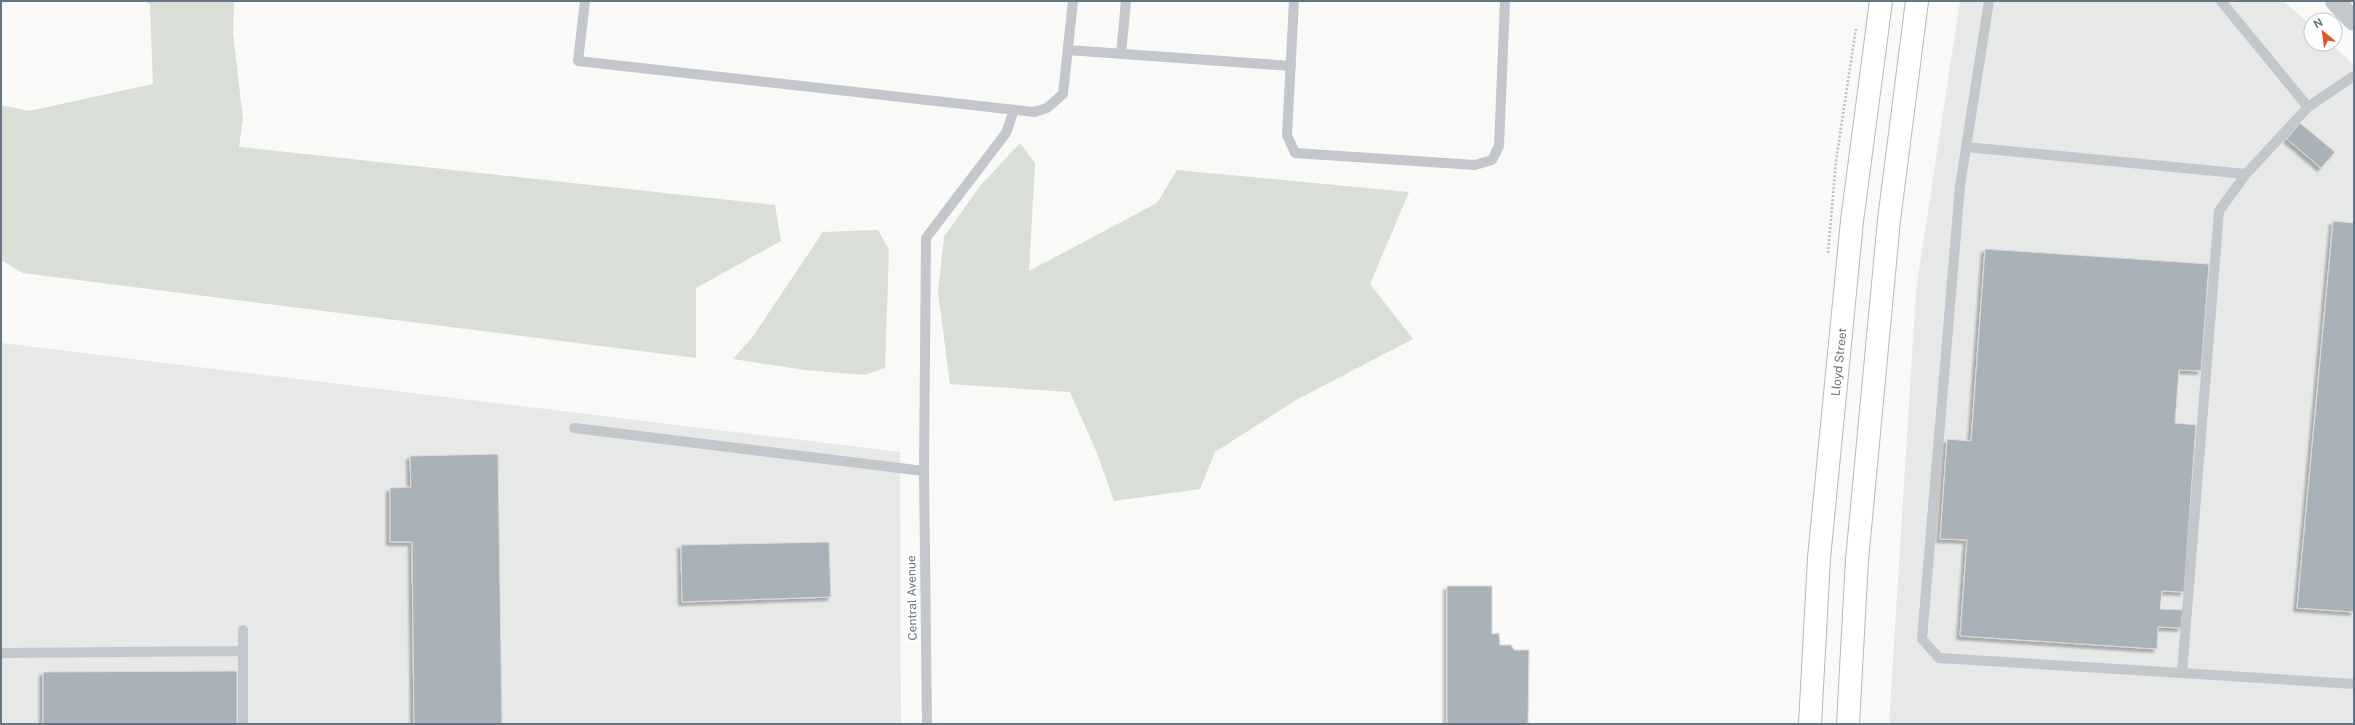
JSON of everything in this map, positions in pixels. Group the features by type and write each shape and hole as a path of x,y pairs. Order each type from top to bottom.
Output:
{"main road":[{"name":"Lloyd Street","path":"1810,724 1819,558 1852,221 1881,1"},
{"path":"1848,724 1858,560 1889,220 1917,1"}],"street":[{"path":"2335,1 2354,21"}],"lane":[{"path":"585,1 578,61 1034,112 1047,108 1063,94 1073,1"},
{"path":"1121,54 1126,1"},
{"path":"1294,1 1287,134 1295,153 1475,165 1492,160 1499,146 1505,1"},
{"path":"1989,1 1960,186 1922,639 1939,658 2354,684"},
{"path":"2221,1 2308,107"},
{"path":"1068,50 1291,66"},
{"path":"2182,673 2219,211 2246,174 2308,107 2354,76"},
{"name":"Central Avenue","path":"927,724 924,471 926,238 1006,133 1014,110"},
{"path":"1966,147 2246,174"},
{"path":"574,428 924,471"},
{"path":"243,630 243,724"},
{"path":"1,653 243,651"}],"shaded area":[{"path":"144,1 234,1 233,33 243,119 239,147 775,205 781,241 696,288 696,358 23,273 1,260 1,105 29,111 153,84 150,4"},
{"path":"1960,1 2284,1 2303,19 2303,52 2340,52 2354,65 2354,724 1889,724 1916,290"},
{"path":"1020,143 1035,163 1029,271 1157,203 1177,170 1409,192 1370,284 1413,339 1296,400 1215,452 1200,489 1114,501 1097,453 1070,392 950,384 938,292 944,237 980,186"},
{"path":"878,230 889,250 885,368 864,375 805,370 733,359 751,339 823,232"},
{"path":"1,343 900,452 901,724 1,724"}],"building":[{"path":"2300,123 2335,152 2321,168 2287,139"},
{"path":"2333,221 2354,223 2354,612 2297,608"},
{"path":"1985,249 2209,264 2201,371 2179,370 2175,423 2196,425 2184,592 2162,591 2160,609 2183,610 2181,628 2158,627 2157,649 1960,636 1967,540 1940,539 1947,439 1971,441"},
{"path":"498,454 502,724 414,724 412,542 390,542 390,488 411,487 410,456"},
{"path":"829,542 831,597 682,602 681,545"},
{"path":"1447,586 1492,586 1492,634 1499,633 1500,645 1511,645 1514,650 1529,650 1528,724 1447,724"},
{"path":"237,671 237,724 43,724 43,672"}]}
